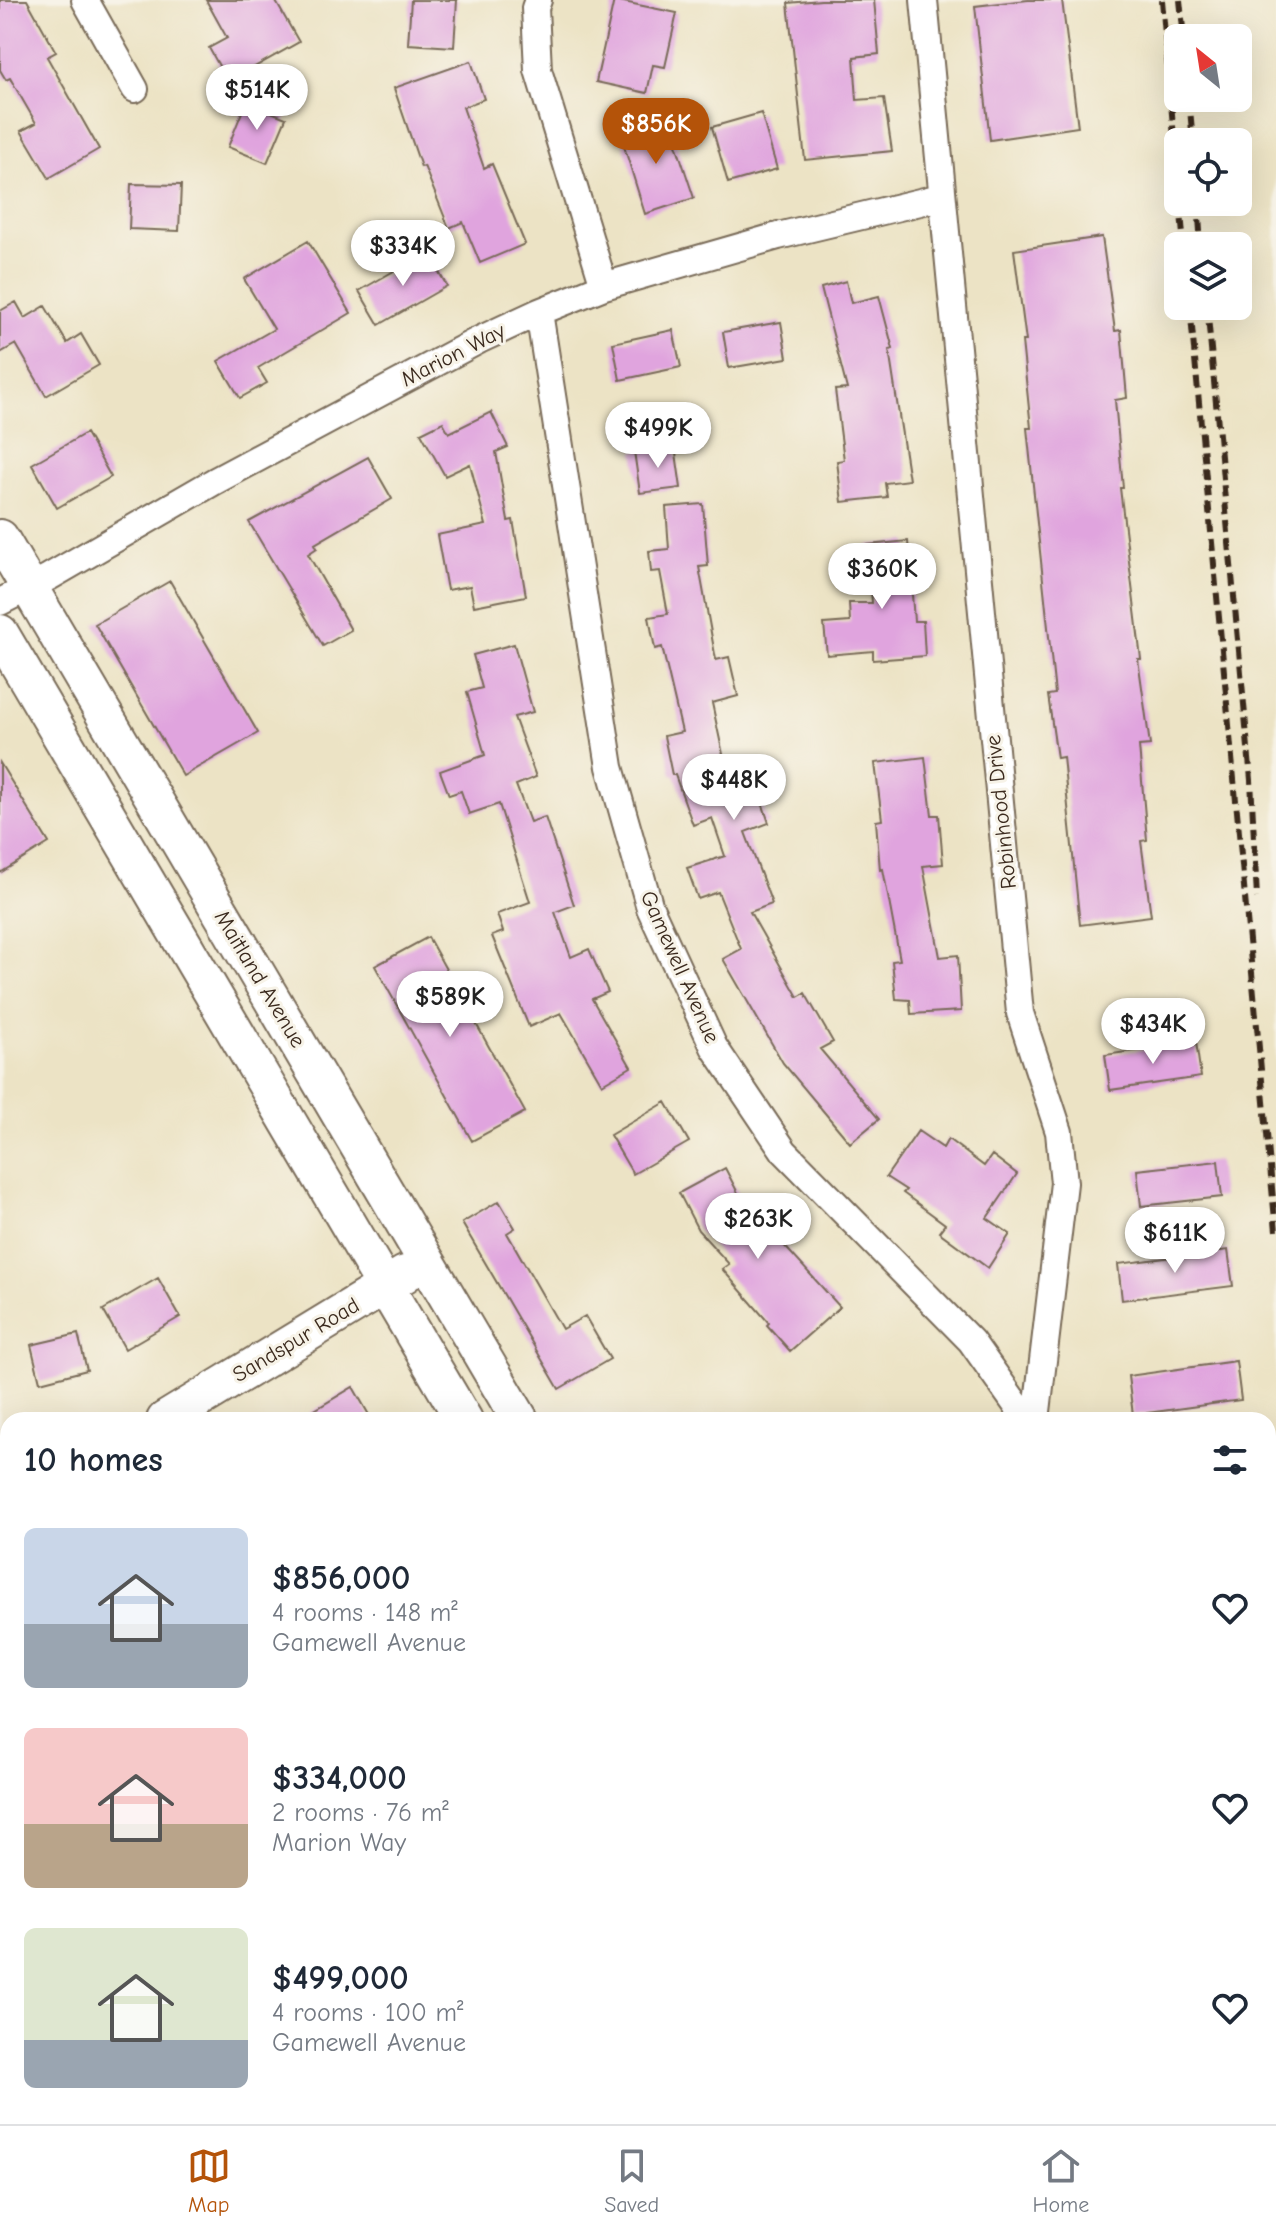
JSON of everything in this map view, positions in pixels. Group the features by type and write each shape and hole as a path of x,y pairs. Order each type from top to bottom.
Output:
{"main road":[{"name":"Maitland Avenue","path":"0,538 14,595 427,1261 515,1412"},
{"path":"0,633 459,1412"},
{"name":"Sandspur Road","path":"178,1412 427,1261"}],"street":[{"path":"85,0 135,89"},
{"path":"538,0 535,8 538,70 604,286"},
{"name":"Robinhood Drive","path":"924,0 1020,1013 1059,1132 1064,1183 1037,1412"},
{"name":"Marion Way","path":"14,595 215,481 479,340 539,312 604,286 778,236 941,197"},
{"name":"Gamewell Avenue","path":"539,312 610,767 650,908 714,1047 784,1151 971,1341 1021,1412"}],"building":[{"path":"0,0 27,0 56,52 47,57 99,149 49,178 21,131 36,123 10,78 6,80 0,70"},
{"path":"206,0 275,0 299,42 228,82 209,48 227,38"},
{"path":"411,0 457,0 454,47 408,44"},
{"path":"614,0 677,13 665,67 653,65 647,93 596,82"},
{"path":"874,0 879,54 854,57 857,100 884,98 892,151 805,160 788,3"},
{"path":"1062,0 1078,127 990,140 975,6"},
{"path":"471,61 484,99 463,107 484,168 492,164 525,244 480,263 463,222 449,228 424,166 421,167 394,88"},
{"path":"246,102 286,118 267,163 228,147"},
{"path":"761,113 777,169 728,183 712,127"},
{"path":"659,117 666,138 673,135 694,198 645,214 619,130"},
{"path":"131,184 181,185 179,231 129,229"},
{"path":"1102,237 1115,331 1121,330 1127,398 1115,400 1123,488 1120,488 1150,745 1139,746 1147,840 1141,841 1151,916 1080,925 1063,757 1057,758 1048,695 1055,694 1027,428 1031,428 1022,341 1026,341 1014,250"},
{"path":"308,241 351,313 258,368 267,383 240,398 218,361 274,329 244,279"},
{"path":"427,252 447,286 379,325 359,291"},
{"path":"846,281 851,303 879,296 893,349 889,350 909,480 885,483 887,497 842,502 837,461 844,460 835,390 847,389 821,288"},
{"path":"16,302 25,318 45,306 67,343 81,334 99,365 46,396 16,344 0,353 0,311"},
{"path":"781,322 787,358 729,368 723,332"},
{"path":"673,330 681,367 620,380 613,343"},
{"path":"491,412 508,447 496,452 508,521 513,520 526,596 474,606 470,586 447,590 437,535 486,525 470,464 445,476 421,433 443,422 449,433"},
{"path":"86,433 111,477 57,508 32,464"},
{"path":"675,446 681,488 640,493 634,451"},
{"path":"368,457 392,499 315,544 317,548 308,554 351,630 323,646 249,522"},
{"path":"703,504 708,566 699,567 716,660 729,657 738,696 712,703 730,787 754,779 769,823 745,832 772,904 750,912 798,997 805,993 833,1042 820,1049 879,1119 850,1143 783,1063 723,959 741,949 718,892 698,899 687,868 725,856 712,818 693,825 675,775 672,775 664,736 682,732 662,647 655,649 649,617 668,614 660,571 651,572 649,551 669,549 666,507"},
{"path":"908,541 914,621 923,621 925,656 873,660 873,651 827,655 824,624 850,622 849,603 872,603 868,545"},
{"path":"170,581 258,733 183,776 95,624"},
{"path":"514,644 533,712 514,717 536,777 516,785 530,822 545,817 574,905 555,912 571,957 589,949 608,992 592,999 631,1067 602,1084 561,1013 529,1027 492,936 503,932 497,914 530,902 499,804 469,814 461,791 449,795 440,771 485,755 467,692 482,688 473,655"},
{"path":"925,757 932,815 939,815 943,864 923,866 940,957 958,955 961,1011 911,1014 910,1000 896,999 892,961 900,960 883,869 880,870 876,821 882,820 875,763"},
{"path":"0,763 49,843 0,873"},
{"path":"428,937 525,1112 472,1141 375,966"},
{"path":"1196,1042 1201,1077 1110,1090 1105,1055"},
{"path":"666,1102 689,1142 633,1174 610,1135"},
{"path":"918,1131 943,1148 948,1139 984,1166 992,1155 1017,1174 987,1218 1010,1234 988,1268 939,1232 945,1224 886,1177"},
{"path":"1218,1161 1222,1197 1141,1206 1137,1170"},
{"path":"725,1168 740,1197 840,1307 790,1351 722,1269 729,1264 698,1230 679,1193"},
{"path":"499,1201 515,1228 507,1233 562,1329 585,1316 610,1359 559,1389 462,1223"},
{"path":"1228,1250 1233,1286 1122,1300 1118,1264"},
{"path":"158,1278 180,1317 125,1349 103,1310"},
{"path":"78,1334 87,1370 40,1382 31,1345"},
{"path":"1236,1361 1241,1400 1155,1412 1133,1412 1128,1376"},
{"path":"353,1387 367,1412 311,1412"}],"railway":[{"path":"1162,0 1173,128"},
{"path":"1180,0 1183,24"},
{"path":"1190,112 1192,128"},
{"path":"1181,216 1183,232"},
{"path":"1199,216 1200,232"},
{"path":"1191,320 1276,1231"},
{"path":"1208,320 1251,780 1257,898"}]}
